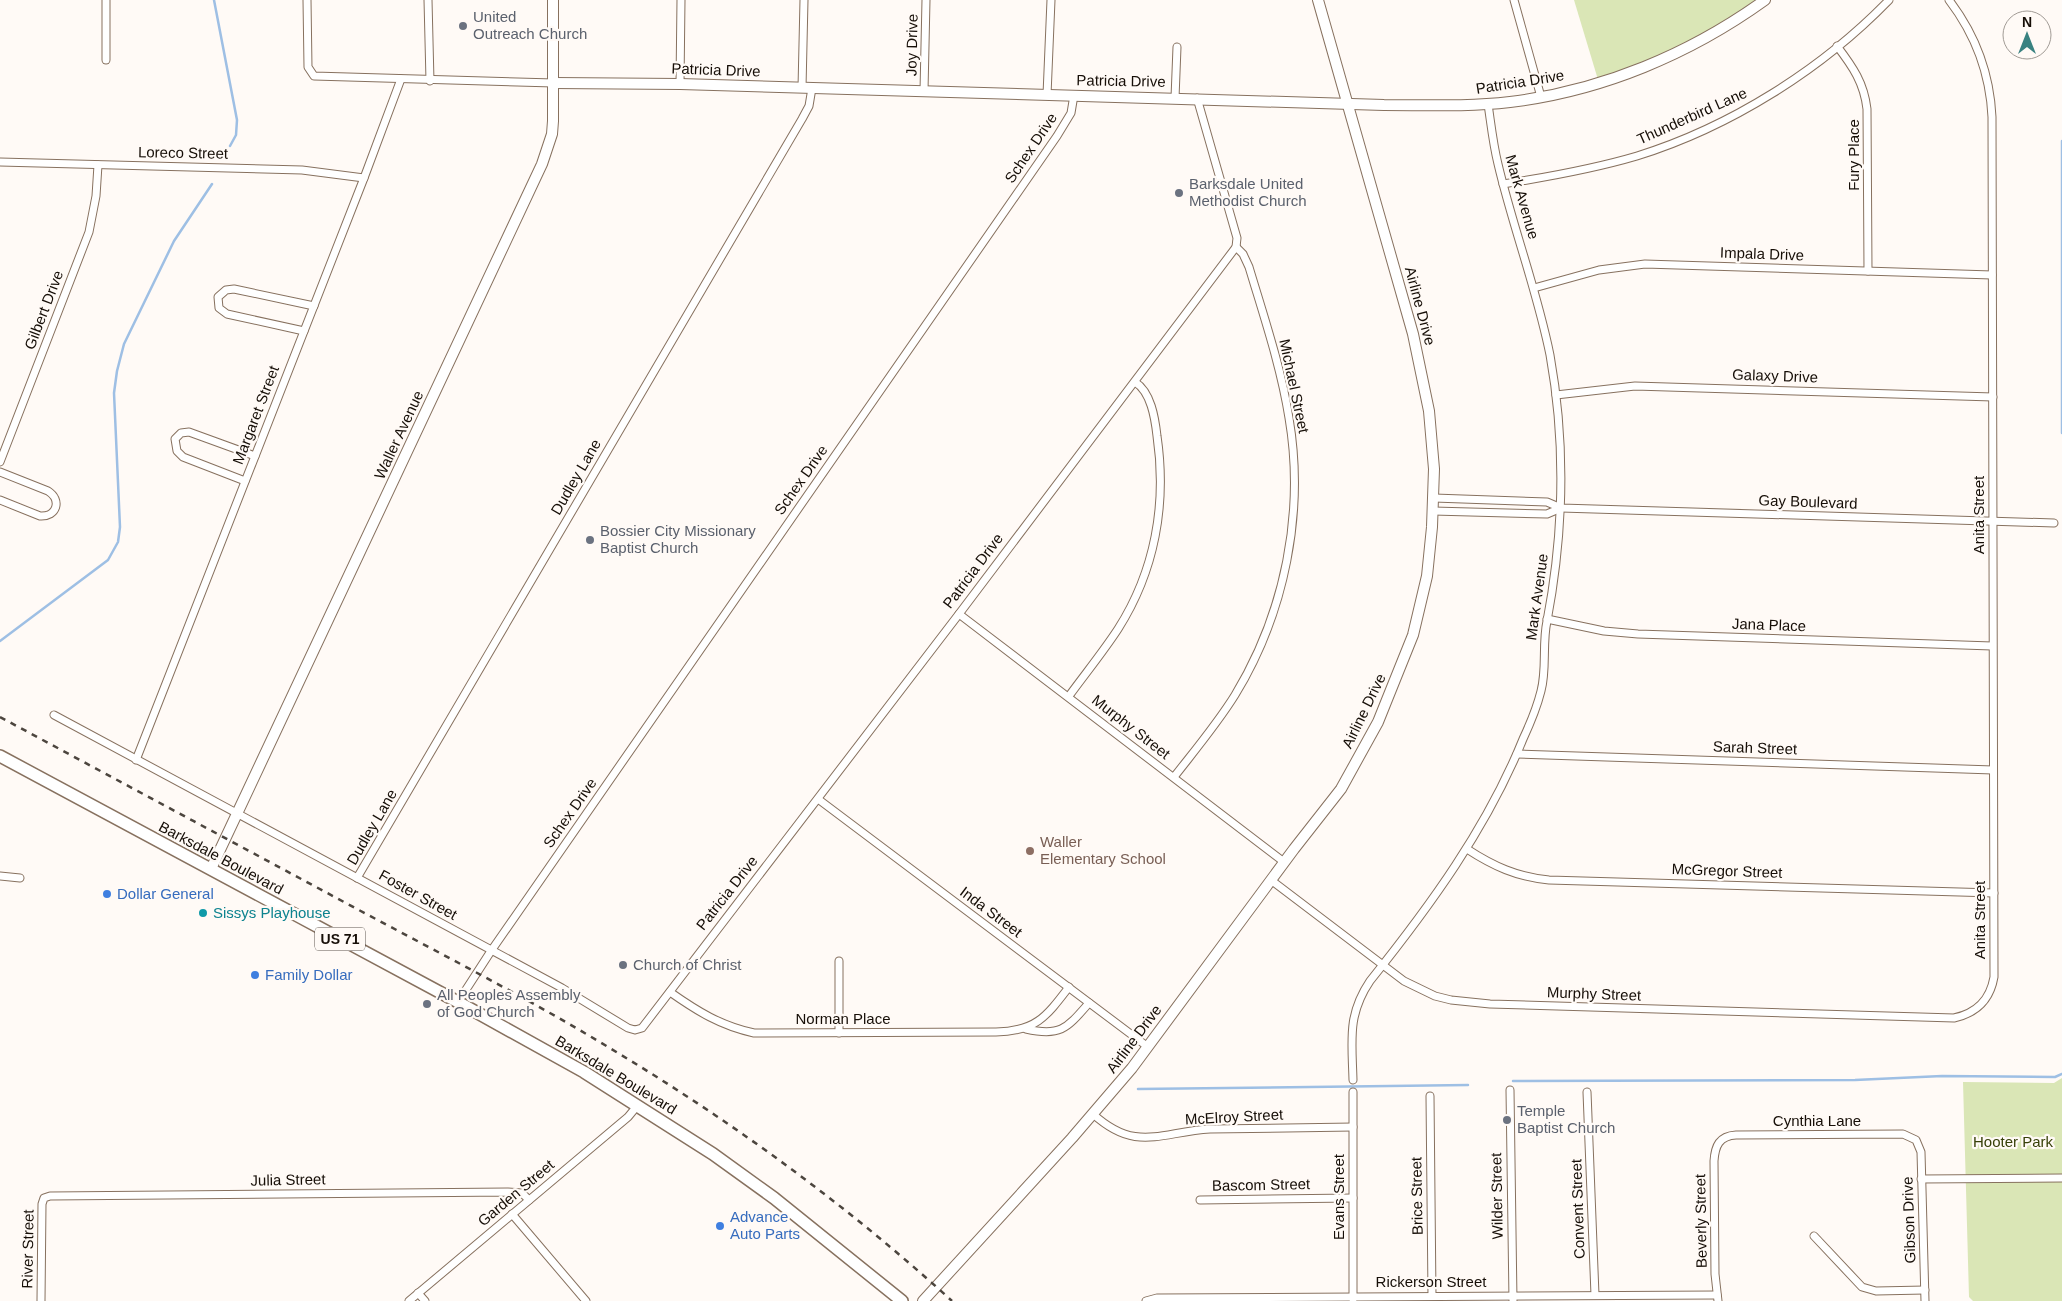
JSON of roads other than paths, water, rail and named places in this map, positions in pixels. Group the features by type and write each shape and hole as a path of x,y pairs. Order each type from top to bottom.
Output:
{"main road":[{"name":"Barksdale Boulevard","path":"0,756 458,1002 545,1050 638,1105 758,1186 902,1301"}],"street":[{"path":"106,0 106,60"},
{"name":"Patricia Drive","path":"307,0 308,67 311,74 317,77 430,81 680,84 1453,105 1488,104 1541,97 1600,83 1660,60 1714,34 1766,0"},
{"path":"428,0 430,81"},
{"name":"Waller Avenue","path":"212,869 538,173 552,134 554,83 553,0"},
{"path":"680,84 681,0"},
{"name":"Dudley Lane","path":"357,878 810,106 807,88 804,0"},
{"name":"Joy Drive","path":"924,91 926,0"},
{"path":"1047,94 1051,0"},
{"name":"Airline Drive","path":"923,1301 1093,1114 1132,1068 1284,862 1341,789 1378,722 1392,692 1413,635 1426,576 1433,511 1432,432 1419,358 1318,0"},
{"path":"1514,0 1541,97"},
{"name":"Thunderbird Lane","path":"1503,184 1595,167 1638,155 1714,124 1759,101 1798,76 1837,46 1889,0"},
{"name":"Anita Street","path":"1949,0 1966,26 1977,48 1989,88 1992,117 1993,985 1983,1004 1969,1014 1954,1018"},
{"name":"Fury Place","path":"1837,46 1857,74 1866,101 1868,118 1868,271"},
{"path":"1175,98 1177,47"},
{"name":"Margaret Street","path":"136,760 401,80"},
{"name":"Schex Drive","path":"458,1002 491,951 1057,136 1071,113 1074,95"},
{"path":"1197,98 1237,238 1236,247"},
{"name":"Mark Avenue","path":"1353,1080 1352,1029 1354,1013 1365,988 1467,849 1496,799 1517,754 1541,691 1544,672 1544,640 1556,568 1561,508 1562,454 1556,395 1543,323 1503,184 1495,151 1488,104"},
{"name":"Loreco Street","path":"0,162 302,170 364,178"},
{"name":"Gilbert Drive","path":"0,462 89,232 96,196 98,165"},
{"name":"Patricia Drive","path":"635,1030 644,1026 959,614 1236,247"},
{"name":"Michael Street","path":"1174,777 1224,711 1255,658 1270,623 1282,583 1292,526 1294,457 1286,401 1249,268 1243,254 1236,247"},
{"name":"Impala Drive","path":"1534,288 1599,270 1645,264 1992,275"},
{"path":"304,331 226,314 219,308 218,296 226,290 234,289 314,306"},
{"path":"1069,696 1119,627 1136,595 1153,550 1161,498 1158,443 1148,398 1142,387 1135,382"},
{"name":"Galaxy Drive","path":"1556,395 1644,386 1993,397"},
{"path":"245,481 183,457 177,451 175,439 181,433 189,432 255,456"},
{"path":"0,472 48,490 54,495 57,503 51,515 45,517 0,500"},
{"name":"Gay Boulevard","path":"1434,498 1547,502 1561,508 2054,523"},
{"name":"Gay Boulevard","path":"1433,511 1547,514 1561,508"},
{"name":"Murphy Street","path":"959,614 1069,696 1284,862"},
{"name":"Jana Place","path":"1547,619 1627,634 1992,646"},
{"name":"Foster Street","path":"54,715 580,998 628,1028 635,1030"},
{"name":"Sarah Street","path":"1517,754 1993,770"},
{"name":"Inda Street","path":"818,799 1148,1046"},
{"name":"McGregor Street","path":"1467,849 1502,869 1533,878 1549,880 1994,893"},
{"path":"0,876 20,878"},
{"name":"Murphy Street","path":"1271,880 1404,981 1428,993 1451,1000 1470,1003 1954,1018"},
{"path":"839,961 839,1033"},
{"name":"Norman Place","path":"1026,1029 1047,1014 1069,988"},
{"name":"Norman Place","path":"670,992 702,1014 734,1028 764,1034 996,1032 1026,1029 1044,1032 1067,1027 1089,1003"},
{"name":"Wilder Street","path":"1510,1090 1513,1298"},
{"name":"Evans Street","path":"1353,1092 1354,1299"},
{"name":"Convent Street","path":"1587,1092 1595,1295"},
{"name":"Brice Street","path":"1430,1096 1432,1296"},
{"name":"Garden Street","path":"409,1301 628,1117 638,1105"},
{"name":"McElroy Street","path":"1093,1114 1122,1134 1151,1139 1187,1131 1210,1129 1352,1127"},
{"name":"Cynthia Lane","path":"1719,1141 1728,1136 1746,1135 1903,1134 1916,1140"},
{"name":"Gibson Drive","path":"1916,1140 1921,1152 1925,1301"},
{"name":"Beverly Street","path":"1718,1298 1714,1161 1719,1141"},
{"path":"1921,1179 2062,1178"},
{"name":"Julia Street","path":"44,1198 52,1196 508,1192 522,1193 530,1200"},
{"name":"River Street","path":"41,1301 41,1208 44,1198"},
{"name":"Bascom Street","path":"1200,1200 1353,1198"},
{"path":"512,1214 586,1301"},
{"path":"1814,1236 1862,1287 1876,1291 1924,1290"},
{"path":"418,1293 425,1301"},
{"name":"Rickerson Street","path":"1146,1301 1157,1298 1354,1299 1432,1296 1513,1298 1595,1295 1718,1298"}],"waterway":[{"path":"214,0 237,120 236,135 230,146"},
{"path":"2062,141 2062,433"},
{"path":"0,641 108,560 118,542 120,527 114,393 124,344 174,241 212,184"},
{"path":"1513,1081 1855,1080 1942,1076 2055,1077 2062,1074"},
{"path":"1138,1089 1468,1085"}],"railway":[{"path":"0,717 489,979 618,1053 706,1109 791,1169 874,1233 952,1301"}],"place":[{"name":"United Outreach Church","path":"463,26"},
{"name":"Barksdale United Methodist Church","path":"1179,193"},
{"name":"Bossier City Missionary Baptist Church","path":"590,540"},
{"name":"Waller Elementary School","path":"1030,851"},
{"name":"Dollar General","path":"107,894"},
{"name":"Sissys Playhouse","path":"203,913"},
{"name":"Church of Christ","path":"623,965"},
{"name":"Family Dollar","path":"255,975"},
{"name":"All Peoples Assembly of God Church","path":"427,1004"},
{"name":"Temple Baptist Church","path":"1507,1120"},
{"name":"Advance Auto Parts","path":"720,1226"}],"park label":[{"name":"Hooter Park","path":"2013,1142"}]}
